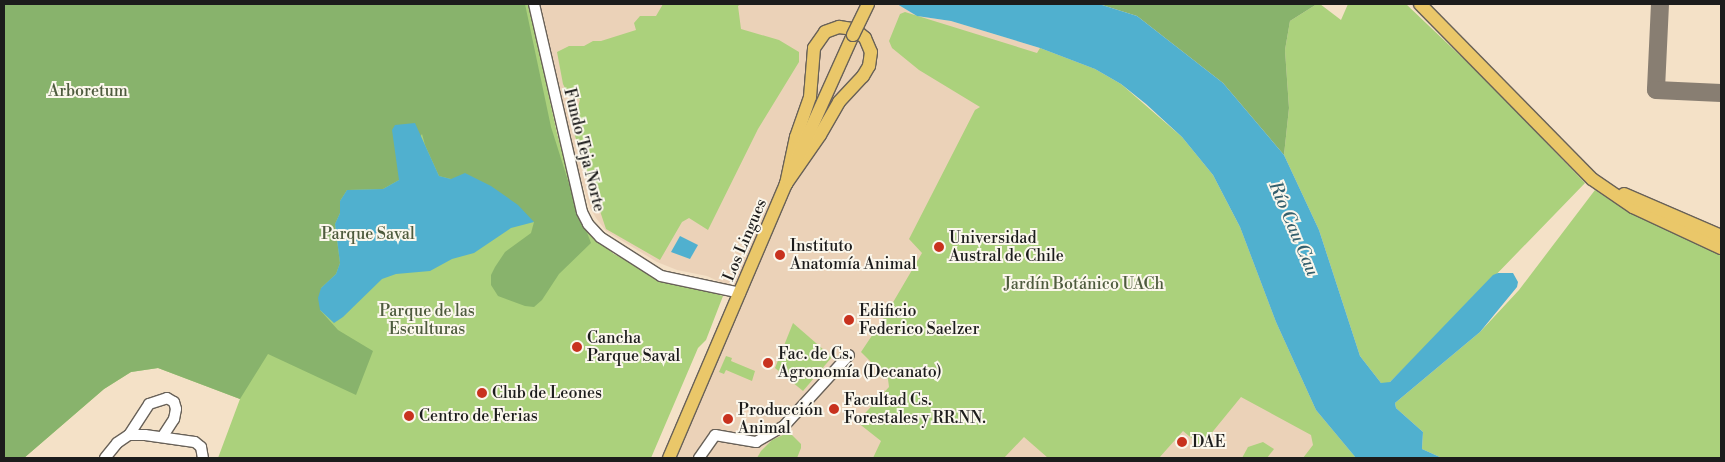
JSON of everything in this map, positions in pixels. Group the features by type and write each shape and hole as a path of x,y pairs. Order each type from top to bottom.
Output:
{"main road":[{"name":"Los Lingues","path":"669,458 786,184 868,4"},
{"path":"1420,4 1597,182 1633,207 1721,248"},
{"path":"834,28 854,29 865,38 870,47 869,66 863,76 839,102 820,135 786,184 796,137 810,97 814,77 813,55 816,44 821,35 834,28"},
{"path":"1597,182 1721,236"}],"street":[{"name":"Fundo Teja Norte","path":"534,4 582,212 588,224 600,236 661,276 740,293"},
{"path":"699,458 715,435 756,442 784,426 849,355"},
{"path":"108,457 117,443 128,435 150,404 167,398 174,402 176,409 174,419 163,436"},
{"path":"128,435 163,436 194,442 201,447 203,458"}],"shaded area":[{"name":"Universidad Austral de Chile","path":"539,4 897,4 917,16 951,21 1040,48 1095,69 1240,227 1276,322 1316,410 1356,458 677,458 743,296 731,287 707,276 677,270 657,262 606,231 596,218 590,208 577,167"}],"green space":[{"name":"Parque Saval","path":"4,4 529,4 557,133 577,206 587,231 614,254 663,278 723,296 706,340 698,348 651,458 218,458 240,399 158,368 131,372 104,389 24,458 4,458"},
{"name":"Arboretum","path":"4,4 525,4 551,127 571,190 591,243 559,274 542,300 534,307 525,306 498,296 491,285 491,275 505,252 531,233 534,222 451,179 439,176 422,134 399,169 399,180 383,189 347,190 340,201 340,213 335,224 340,263 336,274 321,288 320,310 338,330 373,351 356,395 268,354 240,399 158,368 131,372 104,389 24,458 4,458"},
{"path":"663,4 741,4 738,6 741,29 779,40 799,52 799,62 758,129 708,230 689,218 682,222 660,260 606,229 573,130 580,99 569,96 563,84 557,52 569,46 584,46 593,41 601,41 636,30 634,23 640,16 656,16"},
{"path":"1099,4 1317,4 1290,21 1285,50 1289,108 1284,155 1223,83 1137,16"},
{"path":"1320,4 1341,20 1348,4 1406,4 1490,84 1585,183 1455,317 1386,384 1381,383 1360,356 1319,230 1284,155 1289,108 1285,50 1290,21"},
{"name":"Jardín Botánico UACh","path":"905,12 1037,53 1040,48 1095,69 1121,84 1182,137 1213,175 1240,227 1276,322 1316,410 1356,458 1303,458 1313,445 1311,435 1241,397 1201,446 1183,431 1159,458 1048,458 1024,437 1004,458 873,458 881,441 857,422 889,387 888,379 861,352 885,316 922,253 909,239 975,110 980,107 919,70 892,48 889,41 900,14"},
{"path":"1595,190 1624,209 1721,253 1721,458 1442,458 1422,449 1423,432 1396,408 1395,403 1480,332 1519,290"},
{"path":"793,323 832,357 803,391 775,368"},
{"path":"726,356 732,358 731,361 755,371 752,381 726,370 724,374 719,372"},
{"path":"785,434 792,435 801,444 797,458 757,458 772,440"},
{"path":"1263,442 1274,449 1267,458 1242,458 1248,447"}],"water":[{"name":"Río Cau Cau","path":"897,4 1099,4 1137,16 1223,83 1284,155 1319,230 1360,356 1381,383 1390,382 1493,275 1513,273 1518,282 1517,287 1480,332 1395,403 1396,408 1423,432 1422,449 1442,458 1356,458 1316,410 1276,322 1240,227 1213,175 1182,137 1146,104 1121,84 1095,69 1040,48 951,21 917,16"},
{"path":"415,123 439,176 451,179 465,173 491,186 518,205 534,222 511,228 474,253 452,259 430,271 396,274 382,279 343,317 334,323 320,310 318,298 321,288 336,274 340,263 335,224 340,213 340,201 347,190 383,189 399,180 392,130 395,125"},
{"path":"680,236 698,245 690,259 671,252"}],"taxiway":[{"path":"1660,4 1656,90 1721,93"}],"place":[{"name":"Universidad Austral de Chile","path":"939,247"},
{"name":"Instituto Anatomía Animal","path":"780,255"},
{"name":"Edificio Federico Saelzer","path":"849,320"},
{"name":"Cancha Parque Saval","path":"577,347"},
{"name":"Fac. de Cs. Agronomía (Decanato)","path":"768,363"},
{"name":"Club de Leones","path":"482,393"},
{"name":"Facultad Cs. Forestales y RR.NN.","path":"834,409"},
{"name":"Centro de Ferias","path":"409,416"},
{"name":"Producción Animal","path":"728,419"},
{"name":"DAE","path":"1182,442"}],"park label":[{"name":"Parque de las Esculturas","path":"427,320"}]}
